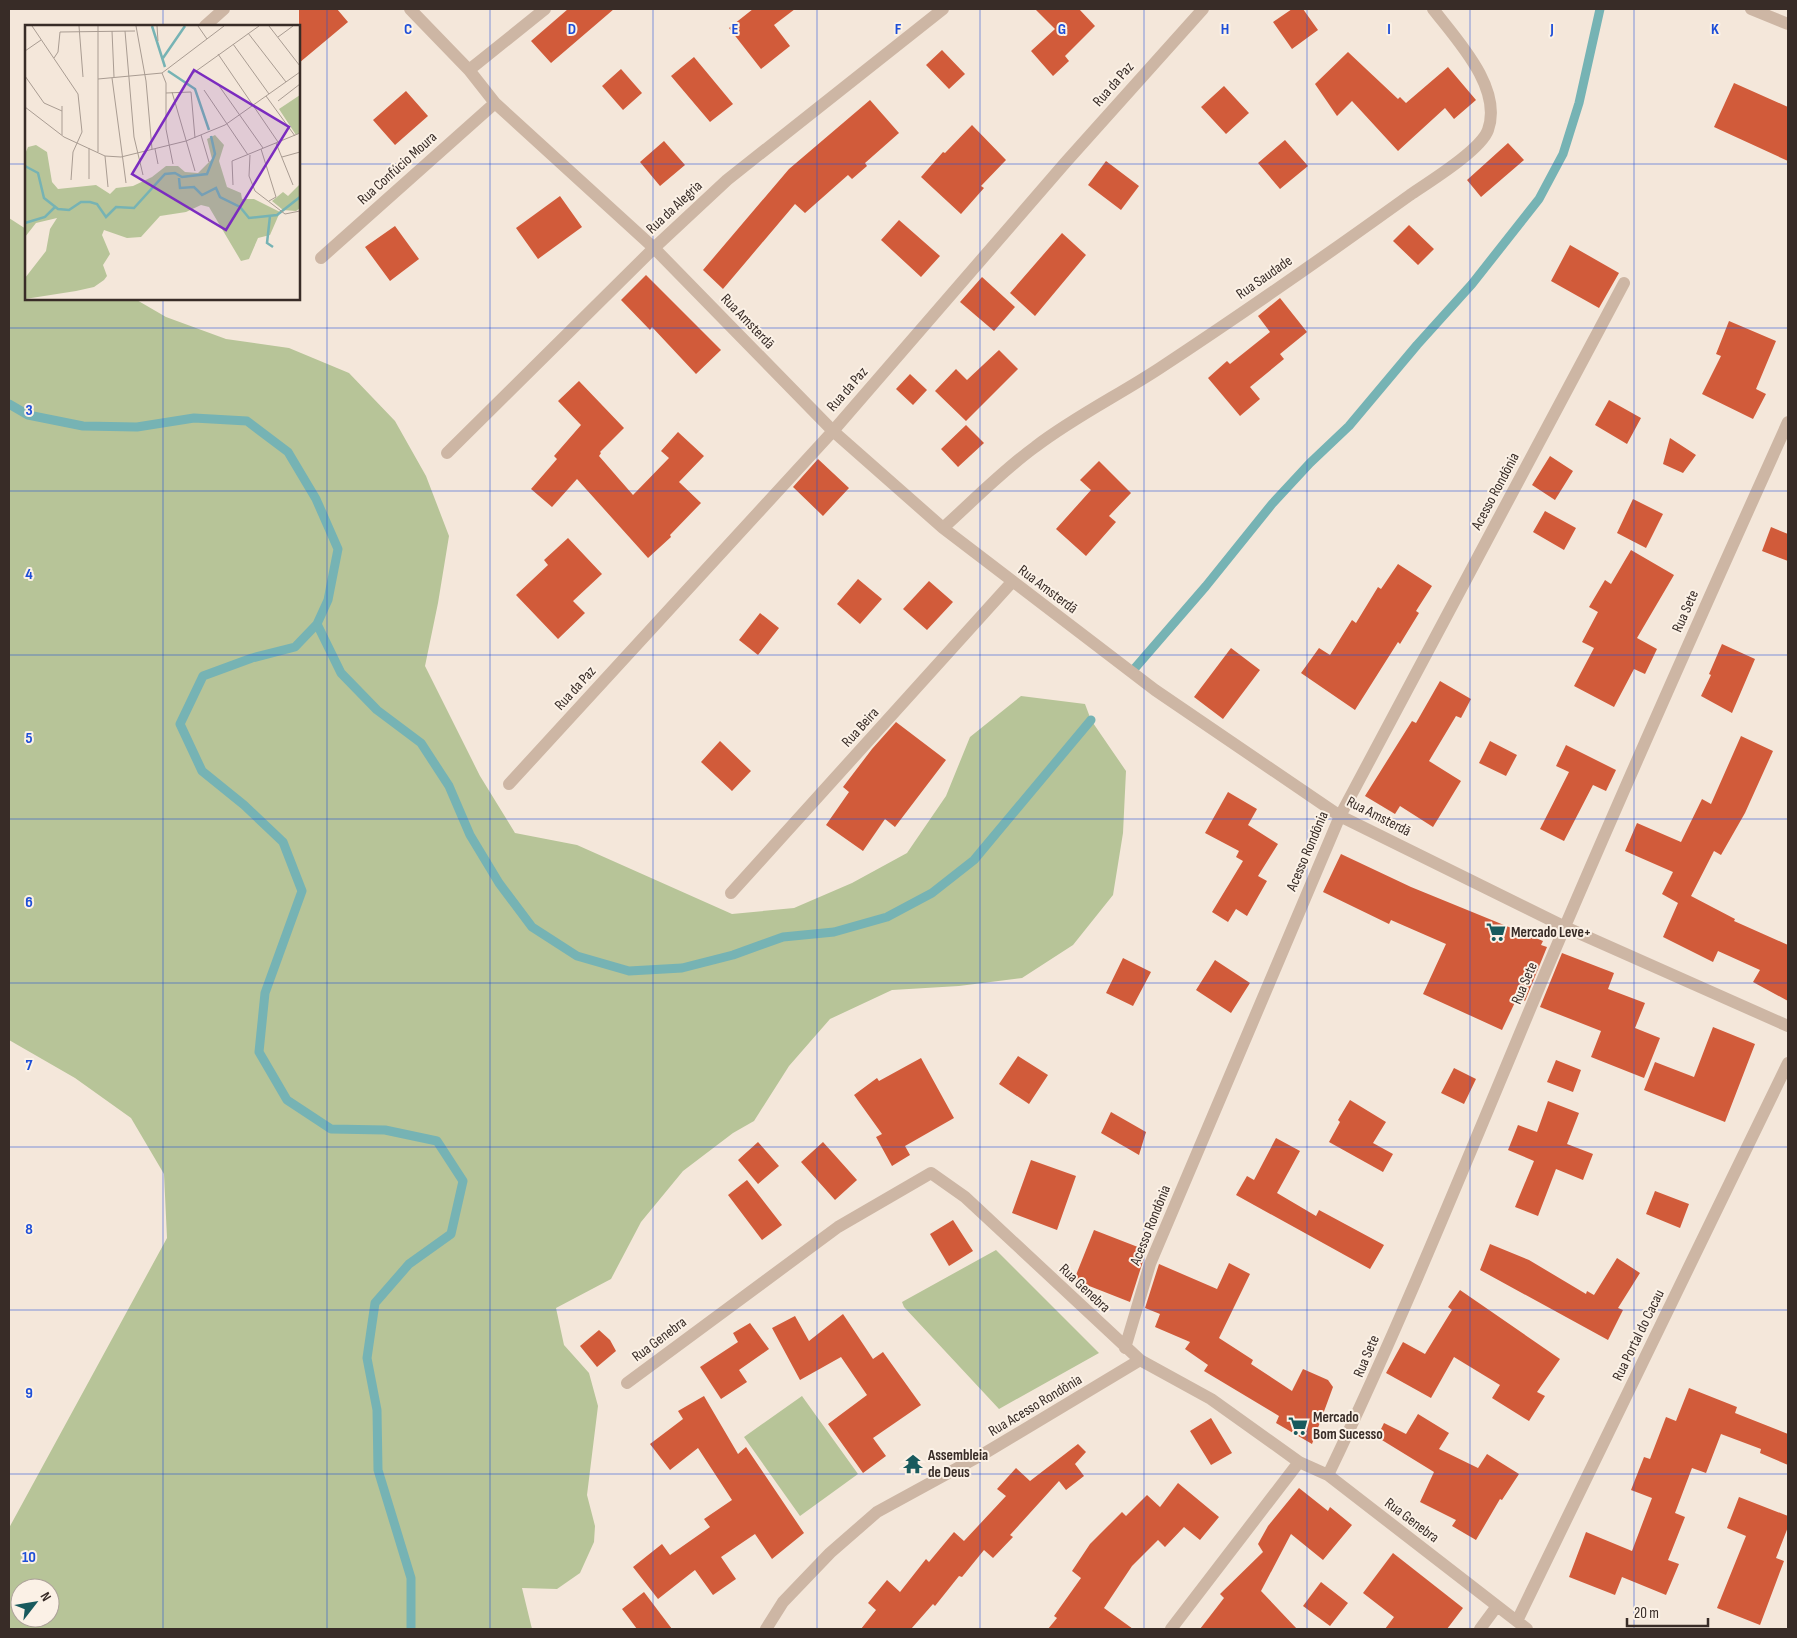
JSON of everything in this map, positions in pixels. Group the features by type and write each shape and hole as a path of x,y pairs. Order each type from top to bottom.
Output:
{"street":[{"path":"206,25 224,9"},
{"name":"Rua Amsterdã","path":"410,9 469,70 495,103 654,248 833,431 943,528 1155,690 1340,816 1565,928 1788,1026"},
{"path":"469,70 545,9"},
{"name":"Rua da Alegria","path":"447,453 654,248 727,180 943,9"},
{"name":"Rua da Paz","path":"509,784 833,431 1065,162 1202,9"},
{"name":"Rua Saudade","path":"943,528 1035,446 1160,369 1391,209 1476,147 1488,133 1492,116 1491,98 1461,44 1433,9"},
{"path":"1751,9 1788,24"},
{"name":"Rua Confúcio Moura","path":"321,258 495,103"},
{"name":"Acesso Rondônia","path":"1125,1348 1150,1264 1340,816 1624,283"},
{"name":"Rua Sete","path":"1328,1475 1369,1390 1565,928 1788,422"},
{"name":"Rua Beira","path":"731,893 1012,582"},
{"name":"Rua Portal do Cacau","path":"1522,1625 1788,1063"},
{"name":"Rua Genebra","path":"627,1383 838,1227 932,1173 965,1197 1140,1360 1210,1400 1299,1462 1328,1475 1522,1625"},
{"name":"Rua Acesso Rondônia","path":"766,1629 783,1602 816,1567 877,1512 985,1453 1140,1360"},
{"path":"1171,1629 1299,1462"},
{"path":"1480,1629 1497,1606"}],"green space":[{"path":"9,218 25,228 25,300 137,300 166,317 226,339 289,348 349,373 395,421 426,476 449,536 425,666 480,776 515,833 577,845 732,914 794,908 852,883 907,853 946,796 970,737 1021,696 1085,704 1091,720 1126,771 1123,833 1113,895 1073,945 1022,978 959,986 892,990 830,1019 789,1066 754,1121 733,1133 683,1171 641,1222 611,1279 556,1308 564,1345 589,1373 598,1406 587,1495 595,1526 594,1542 580,1573 557,1589 522,1588 532,1629 9,1629 9,1528 167,1238 164,1174 131,1118 75,1078 9,1040"},
{"path":"996,1250 1099,1353 999,1409 904,1307 902,1302"},
{"path":"802,1396 858,1474 800,1516 744,1437"}],"building":[{"path":"299,9 337,9 348,22 300,62"},
{"path":"568,9 614,9 551,63 531,41"},
{"path":"753,9 795,9 774,25 790,46 761,69 729,28"},
{"path":"1035,9 1079,9 1095,26 1065,56 1069,61 1053,76 1031,51 1055,29"},
{"path":"1292,9 1303,9 1318,30 1292,49 1273,22"},
{"path":"942,50 965,74 949,89 926,65"},
{"path":"1348,52 1398,99 1400,97 1406,103 1448,67 1476,100 1454,119 1445,108 1398,151 1352,101 1337,116 1315,84"},
{"path":"694,57 733,104 710,122 671,76"},
{"path":"621,69 642,93 623,110 602,86"},
{"path":"1734,83 1788,107 1788,161 1714,127"},
{"path":"1224,86 1249,113 1226,134 1201,107"},
{"path":"406,91 428,116 395,145 373,120"},
{"path":"870,100 899,133 865,163 867,166 852,179 848,175 805,213 795,204 723,289 703,270 789,169"},
{"path":"972,125 1006,160 981,186 984,188 961,214 921,177 943,152 945,153"},
{"path":"1285,140 1308,166 1280,189 1258,163"},
{"path":"664,141 685,165 660,186 640,162"},
{"path":"1508,143 1524,160 1481,197 1467,180"},
{"path":"1106,161 1139,186 1121,210 1088,185"},
{"path":"560,196 582,227 538,259 516,228"},
{"path":"899,220 940,256 921,277 881,240"},
{"path":"1409,225 1434,249 1418,265 1393,241"},
{"path":"395,226 419,259 390,281 365,247"},
{"path":"1062,233 1086,255 1035,316 1010,293"},
{"path":"1570,245 1619,273 1599,308 1551,281"},
{"path":"646,275 721,350 696,374 652,327 650,330 621,300"},
{"path":"982,277 1015,307 994,331 960,302"},
{"path":"1280,298 1307,332 1280,354 1284,359 1250,387 1260,399 1240,416 1208,378 1227,361 1230,364 1270,332 1258,316"},
{"path":"1729,321 1776,341 1756,389 1766,394 1753,419 1702,394 1721,356 1716,354"},
{"path":"999,350 1018,369 966,421 935,391 956,369 967,380"},
{"path":"910,374 927,390 913,405 896,389"},
{"path":"579,381 624,428 600,452 599,456 633,495 669,458 661,451 678,432 704,456 679,482 701,503 670,535 671,537 648,558 577,479 552,507 531,489 557,459 554,456 581,425 558,401"},
{"path":"1609,400 1641,418 1627,444 1595,425"},
{"path":"966,425 984,443 958,467 941,449"},
{"path":"1670,438 1696,455 1683,473 1663,464"},
{"path":"1550,456 1573,471 1555,500 1532,485"},
{"path":"818,459 849,488 823,516 793,487"},
{"path":"1099,461 1131,493 1109,516 1116,522 1086,556 1056,529 1091,490 1080,480"},
{"path":"1633,499 1663,514 1646,548 1617,533"},
{"path":"1545,511 1576,528 1564,550 1533,532"},
{"path":"1771,527 1788,534 1788,561 1762,551"},
{"path":"568,538 602,574 573,601 585,613 558,639 516,595 548,565 544,560"},
{"path":"1631,550 1674,575 1637,638 1657,649 1645,674 1634,669 1614,707 1574,686 1594,648 1582,642 1598,612 1589,607 1605,580 1611,584"},
{"path":"1398,564 1432,586 1416,611 1419,613 1400,644 1398,642 1355,710 1301,673 1319,648 1330,655 1352,620 1356,623 1378,587 1381,589"},
{"path":"858,579 882,599 860,624 837,604"},
{"path":"929,581 953,602 927,630 903,609"},
{"path":"760,613 779,628 758,655 739,640"},
{"path":"1722,644 1755,659 1732,713 1701,696"},
{"path":"1231,648 1260,670 1223,719 1194,697"},
{"path":"1440,681 1471,699 1461,718 1456,716 1429,761 1461,781 1433,827 1400,806 1395,814 1365,796 1412,721 1416,723"},
{"path":"896,722 946,760 895,827 885,819 863,851 826,825 849,792 843,787 872,749"},
{"path":"1741,736 1773,751 1745,813 1721,855 1714,851 1691,896 1735,919 1734,921 1788,945 1788,1001 1753,982 1760,970 1718,951 1713,962 1663,937 1678,903 1662,894 1673,872 1625,851 1637,823 1681,842 1702,799 1711,804"},
{"path":"720,741 751,771 732,791 701,762"},
{"path":"1490,741 1517,755 1506,776 1479,763"},
{"path":"1566,745 1616,770 1606,791 1593,785 1564,841 1540,829 1569,772 1556,766"},
{"path":"1228,792 1257,809 1248,825 1278,844 1258,876 1267,881 1247,916 1236,909 1228,922 1212,912 1243,861 1236,857 1239,851 1205,833"},
{"path":"1341,854 1411,887 1543,941 1541,945 1547,947 1525,1001 1517,998 1502,1030 1423,994 1446,944 1391,920 1389,924 1323,892"},
{"path":"1562,953 1614,973 1608,989 1645,1003 1635,1028 1660,1038 1644,1078 1591,1057 1601,1031 1540,1007"},
{"path":"1123,958 1151,972 1133,1006 1106,993"},
{"path":"1215,960 1250,983 1231,1013 1196,990"},
{"path":"1713,1027 1755,1044 1725,1122 1644,1090 1655,1062 1694,1077"},
{"path":"1018,1056 1048,1075 1029,1104 999,1084"},
{"path":"921,1058 954,1118 905,1146 910,1155 892,1166 876,1137 882,1134 854,1095 877,1078 879,1081"},
{"path":"1556,1060 1581,1070 1573,1092 1547,1082"},
{"path":"1454,1068 1476,1079 1464,1104 1441,1093"},
{"path":"1350,1100 1386,1122 1373,1143 1393,1154 1383,1172 1329,1142 1340,1122 1338,1120"},
{"path":"1548,1101 1579,1113 1567,1144 1593,1154 1583,1180 1556,1169 1538,1216 1515,1207 1534,1161 1508,1150 1518,1125 1537,1132"},
{"path":"1111,1112 1146,1132 1139,1155 1101,1133"},
{"path":"1276,1138 1300,1151 1277,1193 1316,1216 1319,1210 1384,1245 1370,1269 1236,1195 1247,1176 1254,1180"},
{"path":"758,1142 779,1166 758,1184 738,1160"},
{"path":"823,1142 857,1180 835,1200 801,1162"},
{"path":"1031,1160 1076,1176 1057,1230 1012,1213"},
{"path":"747,1180 782,1225 762,1240 728,1195"},
{"path":"1655,1191 1689,1204 1680,1228 1646,1214"},
{"path":"953,1220 973,1251 949,1266 930,1234"},
{"path":"1094,1230 1143,1249 1140,1256 1144,1258 1130,1302 1074,1280"},
{"path":"1490,1244 1529,1260 1586,1294 1587,1291 1594,1295 1617,1258 1640,1273 1618,1308 1623,1310 1608,1340 1480,1270"},
{"path":"1229,1263 1250,1274 1219,1338 1253,1360 1251,1364 1292,1391 1303,1369 1328,1380 1333,1387 1312,1444 1276,1423 1279,1416 1204,1371 1208,1365 1185,1349 1190,1342 1155,1327 1160,1314 1145,1308 1159,1264 1217,1289"},
{"path":"1460,1290 1560,1359 1537,1392 1545,1396 1529,1421 1492,1398 1500,1385 1454,1357 1431,1398 1386,1373 1403,1342 1425,1354 1452,1310 1448,1307"},
{"path":"843,1314 873,1359 883,1352 921,1405 873,1438 886,1456 863,1473 828,1424 867,1395 841,1357 800,1380 772,1328 795,1316 809,1341"},
{"path":"750,1323 769,1349 739,1370 747,1382 721,1399 700,1367 738,1342 733,1333"},
{"path":"599,1330 610,1340 616,1351 597,1367 580,1346"},
{"path":"1689,1388 1737,1407 1735,1413 1788,1434 1788,1465 1760,1453 1761,1449 1721,1434 1706,1473 1692,1468 1675,1513 1685,1517 1668,1560 1679,1564 1666,1595 1622,1577 1615,1595 1569,1577 1586,1532 1632,1551 1652,1498 1631,1490 1644,1457 1650,1459 1666,1417 1676,1421"},
{"path":"704,1396 738,1454 746,1447 804,1533 772,1559 755,1534 721,1557 736,1579 713,1595 695,1570 658,1599 633,1567 662,1544 670,1555 710,1527 704,1519 732,1500 698,1448 670,1470 650,1444 683,1419 678,1411"},
{"path":"1418,1414 1449,1433 1439,1449 1478,1468 1487,1454 1519,1474 1502,1500 1500,1499 1476,1540 1452,1526 1456,1520 1420,1502 1434,1472 1377,1437 1384,1423 1406,1434"},
{"path":"1211,1418 1232,1453 1211,1465 1190,1431"},
{"path":"1078,1444 1086,1452 1075,1464 1084,1476 1066,1490 1059,1481 1010,1535 1013,1537 993,1558 984,1550 962,1577 959,1576 935,1606 933,1604 911,1629 861,1629 876,1610 868,1603 887,1580 900,1592 926,1559 929,1562 954,1532 964,1541 1006,1496 997,1489 1016,1468 1030,1481"},
{"path":"1178,1483 1219,1517 1200,1540 1184,1527 1165,1547 1158,1540 1132,1566 1104,1608 1133,1629 1048,1629 1057,1618 1054,1616 1081,1578 1072,1571 1090,1544 1122,1512 1126,1516 1147,1495 1160,1507"},
{"path":"1299,1488 1328,1511 1330,1507 1352,1525 1323,1560 1291,1534 1261,1591 1297,1629 1200,1629 1224,1598 1220,1594 1263,1552 1258,1544 1268,1526"},
{"path":"1739,1497 1788,1516 1788,1527 1776,1558 1784,1561 1760,1625 1717,1608 1746,1536 1727,1528"},
{"path":"1393,1553 1463,1608 1447,1629 1385,1629 1394,1617 1363,1593"},
{"path":"1321,1582 1348,1603 1330,1626 1303,1606"},
{"path":"644,1592 672,1629 637,1629 622,1609"}],"waterway":[{"path":"1135,668 1206,586 1272,504 1310,463 1349,426 1417,345 1472,284 1539,199 1563,154 1579,103 1600,9"},
{"path":"9,404 28,415 83,426 137,427 194,418 247,421 288,452 316,499 338,549 328,600 317,624 295,647 252,658 203,676 180,724 202,771 244,805 283,842 302,891 265,993 259,1052 287,1100 331,1129 385,1130 437,1141 463,1181 451,1234 409,1264 375,1303 367,1358 377,1410 378,1470 411,1578 411,1629"},
{"path":"317,624 341,673 377,710 421,743 449,786 470,835 499,883 532,927 577,956 629,971 682,968 733,955 783,937 834,932 887,917 932,893 974,860 1091,720"}],"place":[{"name":"Mercado Leve+","path":"1496,932"},
{"name":"Mercado Bom Sucesso","path":"1298,1426"},
{"name":"Assembleia de Deus","path":"913,1464"}]}
